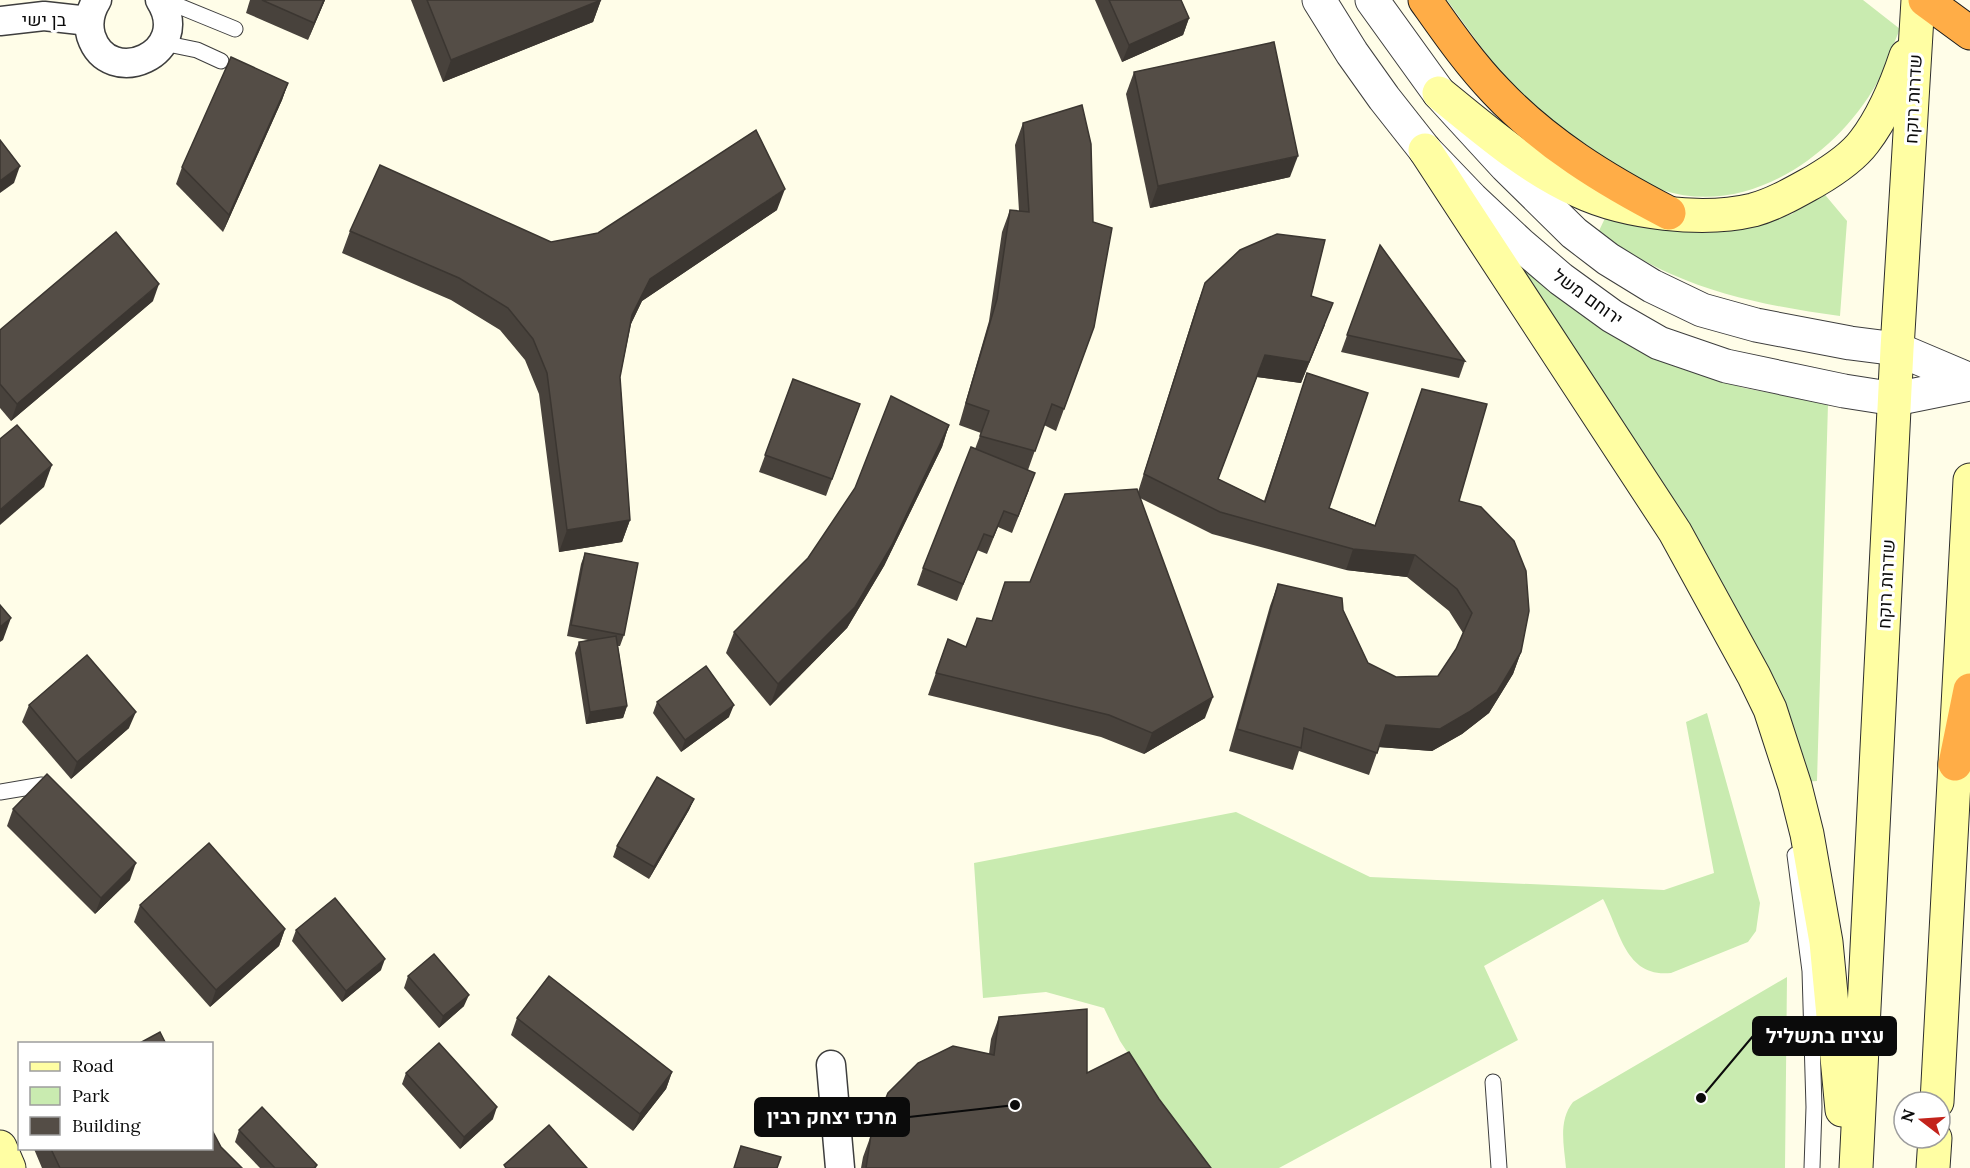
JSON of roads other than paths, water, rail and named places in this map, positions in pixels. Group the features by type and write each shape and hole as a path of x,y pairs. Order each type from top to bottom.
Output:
{"highway":[{"path":"1425,0 1467,59 1495,91 1530,124 1567,153 1602,176 1669,213"},
{"path":"1923,3 1970,33"},
{"path":"1955,764 1970,690"}],"main road":[{"path":"1439,93 1521,159 1560,182 1608,202 1669,213 1695,215 1753,210 1785,198 1825,175 1863,144 1891,96 1923,3"},
{"name":"שדרות רוקח","path":"1856,1168 1897,349 1923,3"},
{"path":"1425,150 1675,532 1770,710 1789,766 1807,834 1826,942 1847,1168"},
{"path":"1938,1090 1970,480"},
{"path":"0,1147 9,1168"},
{"path":"1934,1168 1935,1150"}],"street":[{"path":"93,10 93,42 99,51 117,62 127,63 148,58 157,52 163,43 168,25 162,0"},
{"name":"ירוחם משל","path":"1319,0 1352,53 1425,150 1472,199 1561,279 1612,316 1659,343 1726,366 1833,389 1895,399 1970,382"},
{"name":"ירוחם משל","path":"1372,0 1439,93 1506,166 1574,233 1608,259 1652,286 1702,310 1756,325 1897,349 1970,382"},
{"name":"בן ישי","path":"0,21 93,10"},
{"path":"831,1065 840,1168"}],"lane":[{"path":"162,0 235,29"},
{"path":"163,43 197,50 221,61"},
{"path":"1709,594 1747,681 1768,739 1787,817"},
{"path":"0,792 42,785"},
{"path":"1791,839 1810,971 1814,1107 1812,1168"},
{"path":"1493,1082 1499,1168"}],"place":[{"name":"עצים בתשליל","path":"1701,1098"},
{"name":"מרכז יצחק רבין","path":"1015,1105"}]}
